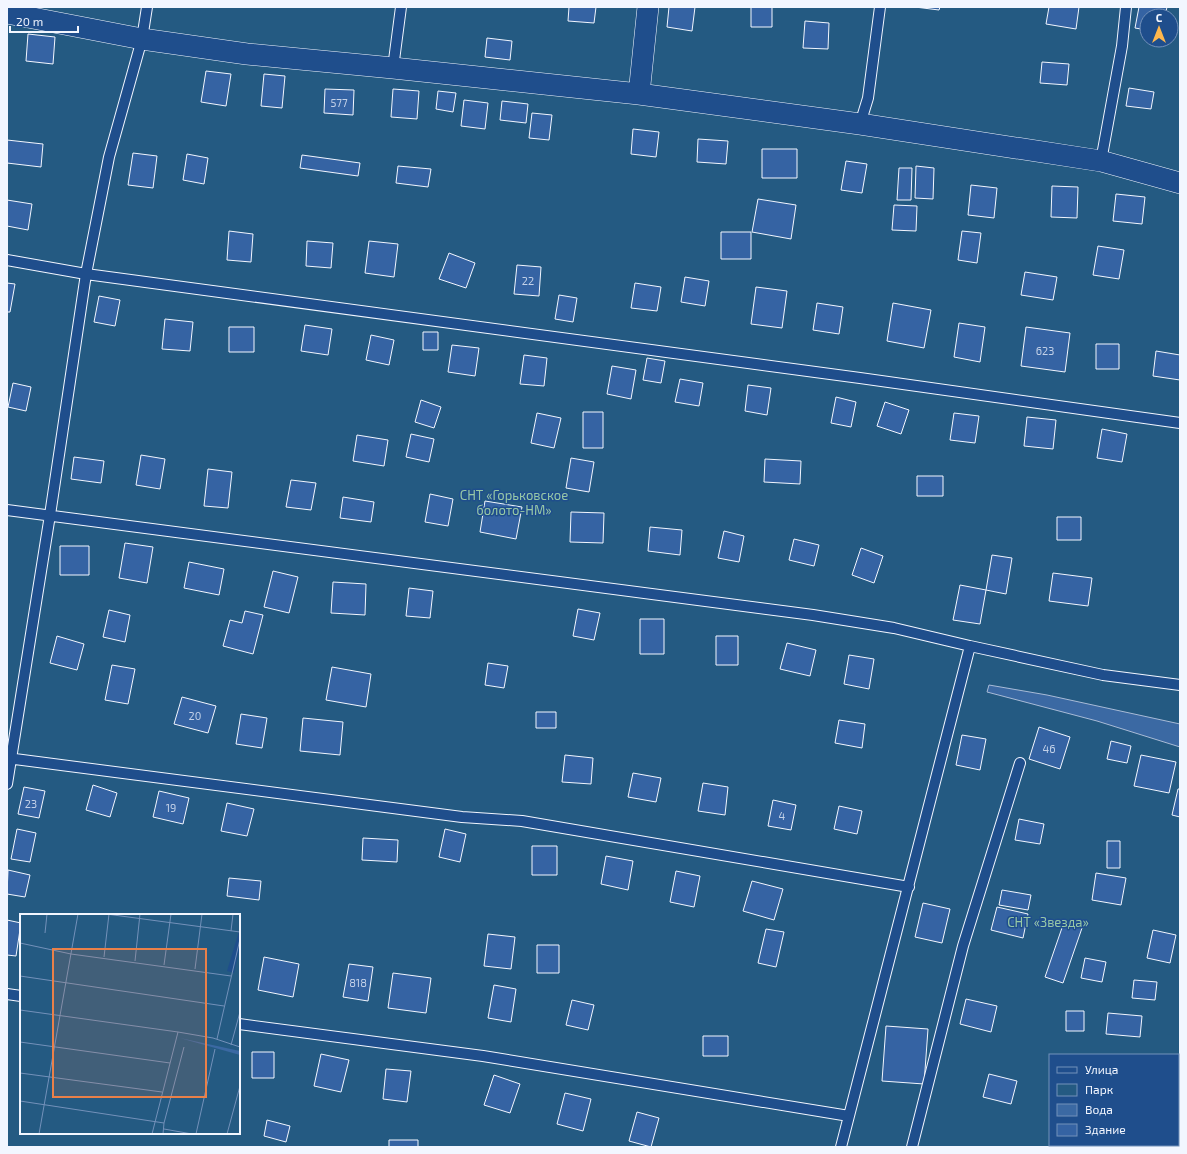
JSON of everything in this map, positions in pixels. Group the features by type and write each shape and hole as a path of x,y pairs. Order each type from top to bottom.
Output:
{"street":[{"path":"639,94 648,7"},
{"path":"7,13 142,39 247,54 639,94 860,124 1101,161 1180,183"}],"lane":[{"path":"7,784 9,758 50,515 86,274 109,157 142,39 147,7"},
{"path":"393,68 401,7"},
{"path":"860,124 868,98 880,7"},
{"path":"1101,161 1122,46 1126,7"},
{"path":"7,260 86,274 845,376 1180,423"},
{"path":"7,510 814,615 894,628 1104,675 1180,685"},
{"path":"841,1147 970,646"},
{"path":"9,758 462,817 522,821 909,887"},
{"path":"912,1147 963,946 1020,763"},
{"path":"7,994 20,996"},
{"path":"240,1024 483,1056 849,1116"}],"green space":[{"name":"СНТ «Горьковское болото-НМ»","path":"7,7 1180,7 1180,1147 7,1147"}],"water":[{"path":"989,685 1047,695 1180,724 1180,747 1097,721 987,692"}],"building":[{"path":"569,7 596,7 594,23 568,21"},
{"path":"669,7 695,7 692,31 667,27"},
{"path":"751,7 772,7 772,27 751,27"},
{"path":"915,7 940,7 939,10"},
{"path":"1049,7 1079,7 1076,29 1046,24"},
{"path":"1139,7 1167,7 1139,8 1139,29 1135,28"},
{"path":"805,21 829,23 828,49 803,48"},
{"path":"28,34 55,37 53,64 26,61"},
{"path":"487,38 512,41 510,60 485,57"},
{"path":"1042,62 1069,64 1067,85 1040,83"},
{"path":"206,71 231,74 226,106 201,102"},
{"path":"264,74 285,76 282,108 261,106"},
{"path":"1129,88 1154,92 1151,109 1126,106"},
{"path":"325,89 354,90 353,115 324,113"},
{"path":"393,89 419,91 417,119 391,117"},
{"path":"438,91 456,93 453,112 436,109"},
{"path":"464,100 488,103 485,129 461,126"},
{"path":"502,101 528,104 526,123 500,120"},
{"path":"532,113 552,115 549,140 529,138"},
{"path":"633,129 659,132 656,157 631,154"},
{"path":"698,139 728,141 726,164 697,162"},
{"path":"7,140 43,144 41,167 7,163"},
{"path":"762,149 797,149 797,178 762,178"},
{"path":"133,153 157,156 153,188 128,185"},
{"path":"187,154 208,158 204,184 183,180"},
{"path":"302,155 360,163 358,176 300,168"},
{"path":"846,161 867,164 862,193 841,190"},
{"path":"398,166 431,169 428,187 396,183"},
{"path":"916,166 934,168 933,199 915,198"},
{"path":"899,168 912,168 911,200 897,200"},
{"path":"971,185 997,188 994,218 968,215"},
{"path":"1052,186 1078,187 1077,218 1051,217"},
{"path":"1116,194 1145,197 1142,224 1113,221"},
{"path":"758,199 796,205 791,239 752,232"},
{"path":"7,200 32,204 28,230 7,226"},
{"path":"894,205 917,206 916,231 892,230"},
{"path":"229,231 253,234 251,262 227,260"},
{"path":"962,231 981,233 977,263 958,260"},
{"path":"721,232 751,232 751,259 721,259"},
{"path":"307,241 333,243 331,268 306,266"},
{"path":"369,241 398,244 394,277 365,273"},
{"path":"1098,246 1124,250 1119,279 1093,275"},
{"path":"449,253 475,263 466,288 439,279"},
{"path":"517,265 541,267 539,296 514,294"},
{"path":"1025,272 1057,277 1053,300 1021,295"},
{"path":"685,277 709,281 705,306 681,302"},
{"path":"7,283 15,284 10,312 7,312"},
{"path":"635,283 661,287 657,311 631,308"},
{"path":"756,287 787,291 782,328 751,324"},
{"path":"559,295 577,298 573,322 555,319"},
{"path":"99,296 120,300 115,326 94,322"},
{"path":"817,303 843,307 839,334 813,330"},
{"path":"893,303 931,310 924,348 887,341"},
{"path":"165,319 193,322 190,351 162,349"},
{"path":"959,323 985,327 980,362 954,357"},
{"path":"305,325 332,329 328,355 301,351"},
{"path":"229,327 254,327 254,352 229,352"},
{"path":"1026,327 1070,333 1065,372 1021,366"},
{"path":"423,332 438,332 438,350 423,350"},
{"path":"371,335 394,340 389,365 366,360"},
{"path":"1096,344 1119,344 1119,369 1096,369"},
{"path":"452,345 479,348 475,376 448,372"},
{"path":"1156,351 1180,355 1180,380 1153,376"},
{"path":"524,355 547,358 544,386 520,384"},
{"path":"647,358 665,361 661,383 643,380"},
{"path":"612,366 636,370 631,399 607,394"},
{"path":"680,379 703,383 699,406 675,402"},
{"path":"13,383 31,387 26,411 8,407"},
{"path":"748,385 771,388 767,415 745,411"},
{"path":"836,397 856,402 851,427 831,423"},
{"path":"421,400 441,407 434,428 415,422"},
{"path":"885,402 909,410 901,434 877,426"},
{"path":"583,412 603,412 603,448 583,448"},
{"path":"537,413 561,418 554,448 531,443"},
{"path":"954,413 979,416 975,443 950,440"},
{"path":"1027,417 1056,420 1053,449 1024,446"},
{"path":"1102,429 1127,434 1122,462 1097,458"},
{"path":"411,434 434,439 429,462 406,457"},
{"path":"357,435 388,440 384,466 353,461"},
{"path":"141,455 165,459 160,489 136,485"},
{"path":"74,457 104,461 101,483 71,479"},
{"path":"571,458 594,462 589,492 566,488"},
{"path":"765,459 801,461 800,484 764,482"},
{"path":"208,469 232,472 228,508 204,506"},
{"path":"917,476 943,476 943,496 917,496"},
{"path":"291,480 316,483 311,510 286,507"},
{"path":"430,494 453,499 448,526 425,522"},
{"path":"343,497 374,502 371,522 340,518"},
{"path":"485,501 522,507 516,539 480,532"},
{"path":"571,512 604,513 603,543 570,542"},
{"path":"1057,517 1081,517 1081,540 1057,540"},
{"path":"650,527 682,530 680,555 648,551"},
{"path":"724,531 744,536 739,562 718,558"},
{"path":"794,539 819,545 814,566 789,560"},
{"path":"125,543 153,547 147,583 119,578"},
{"path":"60,546 89,546 89,575 60,575"},
{"path":"861,548 883,556 874,583 852,575"},
{"path":"992,555 1012,558 1006,594 986,590"},
{"path":"189,562 224,569 219,595 184,588"},
{"path":"273,571 298,577 289,613 264,607"},
{"path":"1053,573 1092,578 1088,606 1049,601"},
{"path":"333,582 366,584 365,615 331,613"},
{"path":"960,585 986,590 980,624 953,620"},
{"path":"409,588 433,591 430,618 406,616"},
{"path":"578,609 600,613 594,640 573,636"},
{"path":"109,610 130,615 125,642 103,637"},
{"path":"245,611 263,615 253,654 223,646 230,620 242,623"},
{"path":"640,619 664,619 664,654 640,654"},
{"path":"57,636 84,644 77,670 50,663"},
{"path":"716,636 738,636 738,665 716,665"},
{"path":"787,643 816,650 810,676 780,669"},
{"path":"849,655 874,659 869,689 844,684"},
{"path":"488,663 508,666 504,688 485,685"},
{"path":"112,665 135,669 128,704 105,700"},
{"path":"332,667 371,674 366,707 326,700"},
{"path":"182,697 216,706 208,733 174,724"},
{"path":"536,712 556,712 556,728 536,728"},
{"path":"241,714 267,718 262,748 236,744"},
{"path":"303,718 343,722 340,755 300,751"},
{"path":"839,720 865,724 862,748 835,743"},
{"path":"1039,727 1070,737 1060,769 1029,759"},
{"path":"962,735 986,739 980,770 956,765"},
{"path":"1111,741 1131,746 1127,763 1107,759"},
{"path":"565,755 593,758 591,784 562,782"},
{"path":"1141,755 1176,762 1169,793 1134,786"},
{"path":"633,773 661,778 656,802 628,797"},
{"path":"703,783 728,787 725,815 698,811"},
{"path":"93,785 117,793 110,817 86,810"},
{"path":"24,787 45,791 39,818 18,814"},
{"path":"1178,789 1180,789 1180,817 1172,815"},
{"path":"159,791 189,798 183,824 153,817"},
{"path":"773,800 796,805 791,830 768,826"},
{"path":"227,803 254,809 247,836 221,831"},
{"path":"839,806 862,811 857,834 834,829"},
{"path":"1019,819 1044,824 1040,844 1015,840"},
{"path":"17,829 36,833 30,862 11,859"},
{"path":"445,829 466,834 460,862 439,857"},
{"path":"363,838 398,840 397,862 362,860"},
{"path":"1107,841 1120,841 1120,868 1107,868"},
{"path":"532,846 557,846 557,875 532,875"},
{"path":"606,856 633,861 628,890 601,884"},
{"path":"8,870 30,875 25,897 7,894"},
{"path":"676,871 700,876 694,907 670,902"},
{"path":"1096,873 1126,878 1121,905 1092,900"},
{"path":"229,878 261,881 259,900 227,896"},
{"path":"752,881 783,889 774,920 743,911"},
{"path":"1002,890 1031,895 1028,910 999,905"},
{"path":"923,903 950,909 942,943 915,937"},
{"path":"997,907 1028,914 1023,938 991,930"},
{"path":"7,920 20,923 20,930 16,956 7,955"},
{"path":"1064,922 1082,928 1063,983 1045,977"},
{"path":"766,929 784,932 776,967 758,963"},
{"path":"1153,930 1176,935 1170,963 1147,958"},
{"path":"488,934 515,937 511,969 484,966"},
{"path":"537,945 559,945 559,973 537,973"},
{"path":"264,957 299,964 293,997 258,990"},
{"path":"1085,958 1106,962 1102,982 1081,978"},
{"path":"349,964 373,967 368,1001 343,997"},
{"path":"393,973 431,978 426,1013 388,1008"},
{"path":"1134,980 1157,982 1155,1000 1132,998"},
{"path":"494,985 516,989 511,1022 488,1018"},
{"path":"966,999 997,1006 991,1032 960,1024"},
{"path":"572,1000 594,1005 588,1030 566,1025"},
{"path":"1066,1011 1084,1011 1084,1031 1066,1031"},
{"path":"1108,1013 1142,1016 1140,1037 1106,1034"},
{"path":"886,1026 928,1029 924,1084 882,1081"},
{"path":"703,1036 728,1036 728,1056 703,1056"},
{"path":"252,1052 274,1052 274,1078 252,1078"},
{"path":"321,1054 349,1060 341,1092 314,1086"},
{"path":"386,1069 411,1071 407,1102 383,1099"},
{"path":"989,1074 1017,1081 1011,1104 983,1097"},
{"path":"494,1075 520,1084 510,1113 484,1105"},
{"path":"565,1093 591,1099 583,1131 557,1124"},
{"path":"637,1112 659,1118 651,1147 629,1141"},
{"path":"267,1120 290,1126 286,1142 264,1136"},
{"path":"389,1140 418,1140 418,1147 389,1147"}],"park label":[{"name":"СНТ «Звезда»","path":"1048,922"}]}
